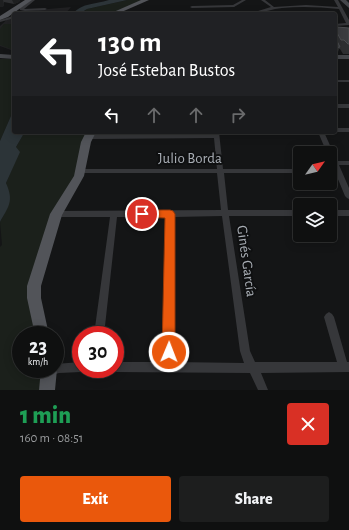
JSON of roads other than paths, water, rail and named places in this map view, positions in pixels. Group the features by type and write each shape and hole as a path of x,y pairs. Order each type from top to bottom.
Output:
{"main road":[{"path":"0,15 10,11 27,0"},
{"path":"0,18 6,16 27,0"},
{"path":"117,12 146,0"},
{"path":"343,0 349,6"},
{"path":"0,57 12,58"},
{"path":"337,57 349,57"},
{"path":"40,326 34,298 34,286 56,214 81,171 90,134"},
{"path":"47,390 48,378"}],"street":[{"path":"33,0 22,8 25,10 45,9"},
{"path":"214,0 227,6"},
{"path":"214,7 225,0"},
{"path":"192,7 235,6 244,0"},
{"path":"263,0 274,8"},
{"path":"336,0 349,24 337,25"},
{"path":"258,12 274,8 304,5 341,8"},
{"path":"0,22 10,18"},
{"path":"337,81 349,81"},
{"path":"337,106 349,106"},
{"path":"337,130 349,130"},
{"path":"90,134 216,134"},
{"name":"Ginés García","path":"216,134 225,214 245,351 247,359 262,383 263,390"},
{"path":"322,134 327,146"},
{"path":"337,163 349,163"},
{"path":"337,169 349,196"},
{"name":"Julio Borda","path":"81,171 293,171"},
{"path":"56,214 293,213"},
{"path":"337,213 349,213"},
{"path":"100,326 114,214"},
{"path":"168,367 170,214"},
{"path":"124,367 346,367 329,317"}]}
